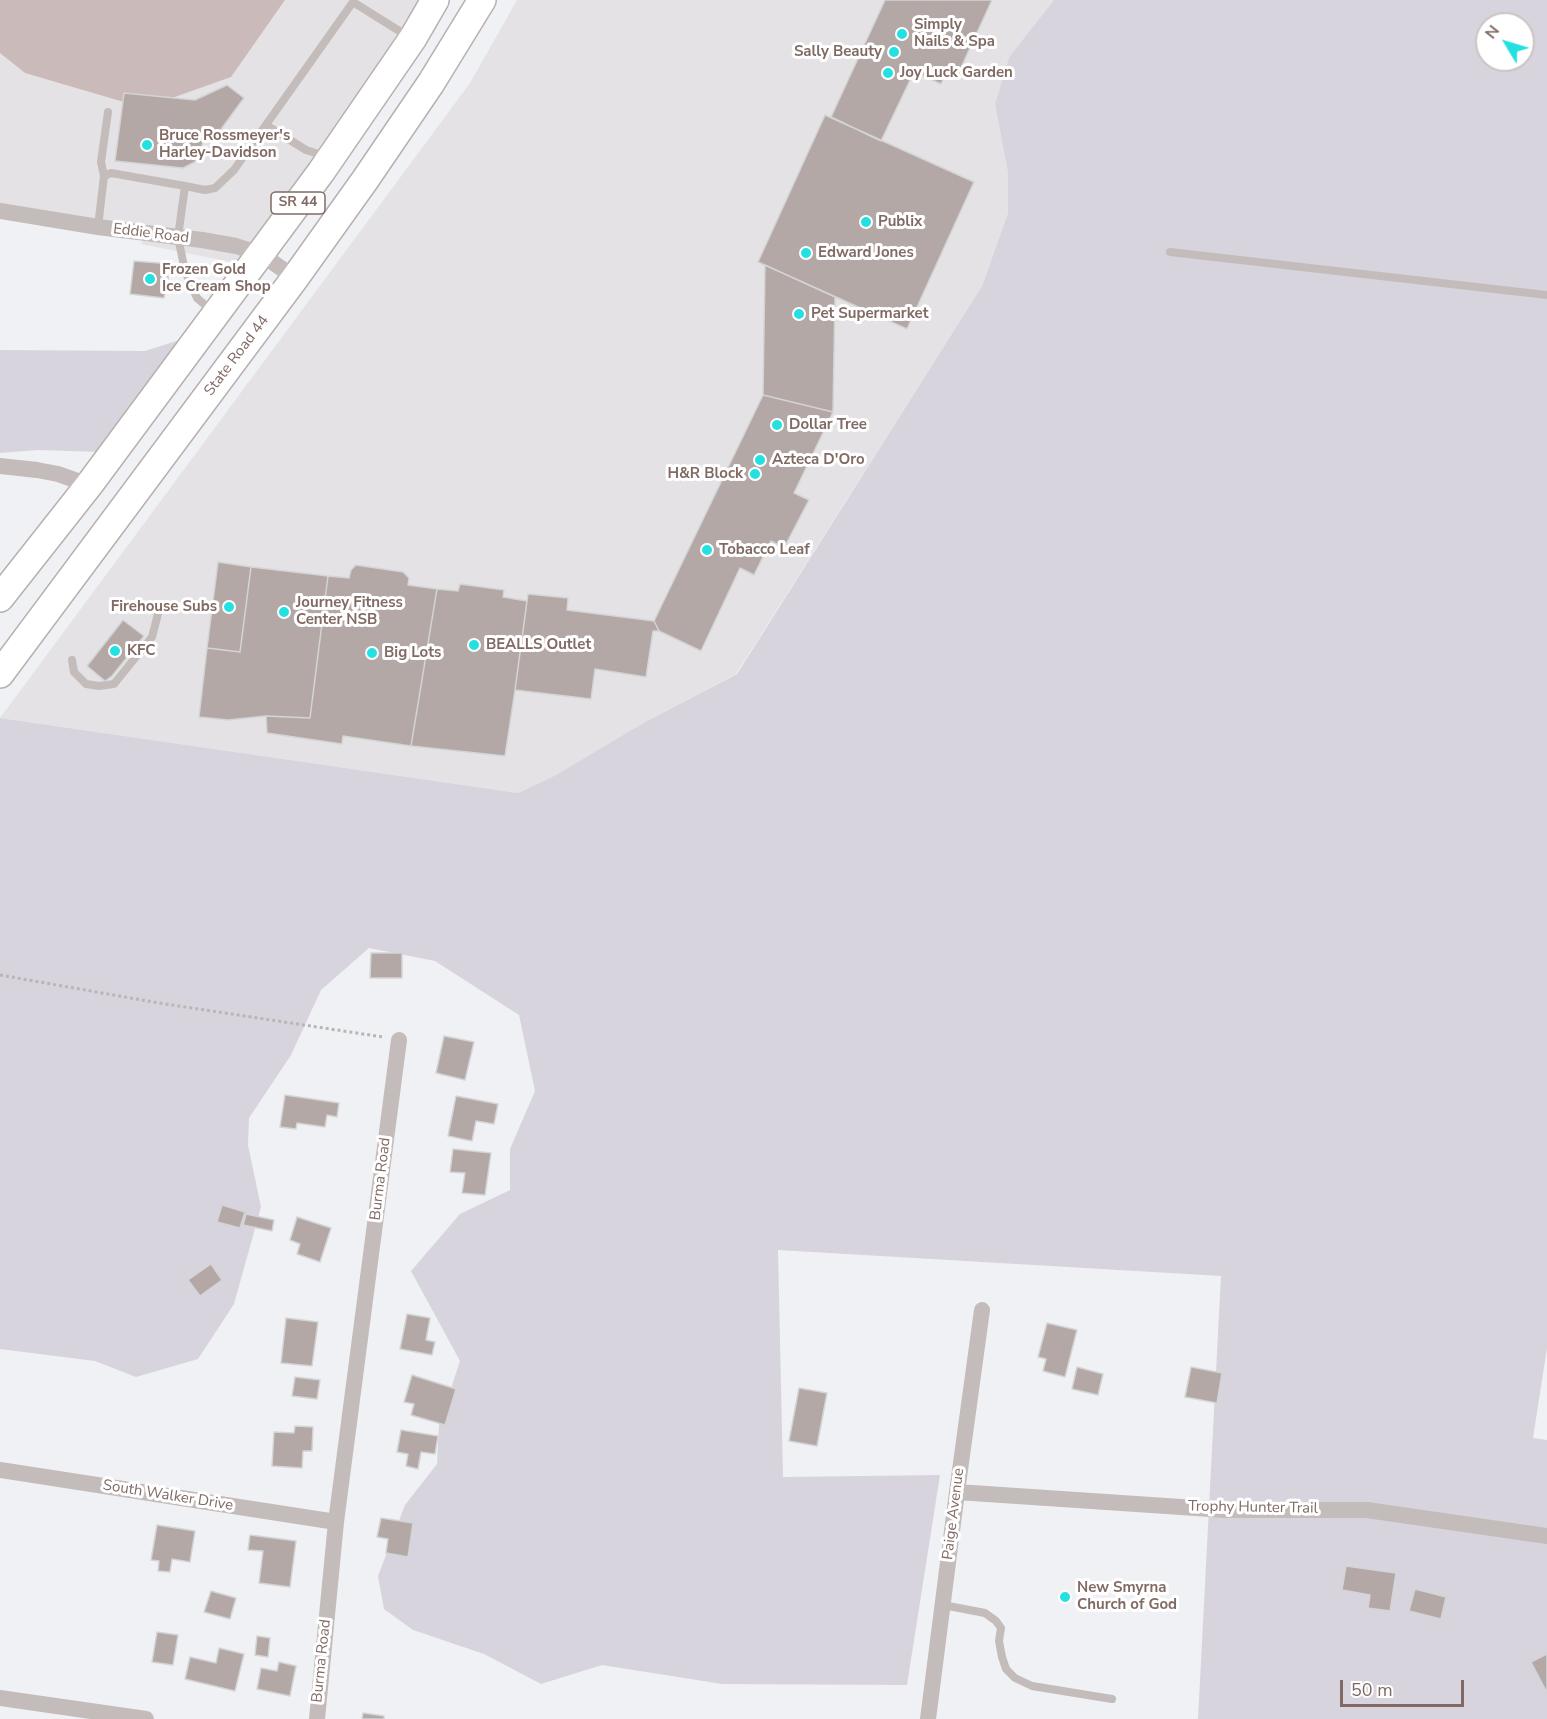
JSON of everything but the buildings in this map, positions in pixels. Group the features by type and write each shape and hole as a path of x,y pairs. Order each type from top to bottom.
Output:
{"main road":[{"name":"SR 44","path":"0,598 89,485 331,158 412,39 435,0"},
{"name":"State Road 44","path":"3,663 295,278 431,83 482,0"}],"street":[{"name":"Eddie Road","path":"0,211 236,246 261,254 295,278"},
{"path":"0,466 58,474 89,485"},
{"name":"Burma Road","path":"317,1719 336,1522 399,1040"},
{"name":"Paige Avenue","path":"928,1719 982,1310"},
{"name":"South Walker Drive","path":"0,1470 336,1522"},
{"name":"Trophy Hunter Trail","path":"957,1492 1226,1510 1367,1510 1547,1536"},
{"path":"0,1698 146,1719"}],"lane":[{"path":"104,177 111,173 206,190 214,188 234,170 354,1 412,39"},
{"path":"98,227 104,177 101,162 108,112"},
{"path":"266,125 306,150 331,158"},
{"path":"184,186 178,237 185,271 197,298 216,315"},
{"path":"1170,252 1547,295"},
{"path":"72,660 74,672 86,684 99,686 114,684 152,637 160,606"},
{"path":"943,1605 985,1613 996,1621 1001,1628 999,1641 1002,1657 1006,1669 1015,1678 1032,1686 1112,1699"}],"path":[{"path":"0,975 159,1003 399,1040"}],"shaded area":[{"path":"0,0 285,0 231,77 144,108 25,73 0,53"},
{"path":"285,0 421,0 298,188 241,264 141,244 143,240 0,215 0,53 25,73 144,108 230,77"},
{"path":"517,0 1054,0 1009,57 995,104 1008,173 1008,213 982,286 736,674 645,722 554,776 518,793 0,718 470,83"},
{"path":"1054,0 1547,0 1547,1348 1533,1438 1547,1440 1547,1719 1198,1719 1221,1276 778,1250 783,1477 940,1475 907,1685 722,1684 602,1665 541,1684 484,1654 413,1630 384,1609 378,1576 405,1505 437,1464 439,1425 460,1361 411,1271 460,1214 510,1190 510,1149 535,1091 519,1015 435,961 369,948 321,990 291,1055 249,1118 248,1145 261,1207 234,1304 198,1359 136,1377 95,1361 0,1349 0,718 518,793 554,776 645,722 737,674 982,286 1008,213 1008,173 995,104 1009,57"},
{"path":"186,338 100,452 38,450 0,453 0,350 145,351"}],"place":[{"name":"Simply Nails & Spa","path":"902,34"},
{"name":"Sally Beauty","path":"894,52"},
{"name":"Joy Luck Garden","path":"888,73"},
{"name":"Bruce Rossmeyer's Harley-Davidson","path":"147,145"},
{"name":"Publix","path":"866,222"},
{"name":"Edward Jones","path":"806,253"},
{"name":"Frozen Gold Ice Cream Shop","path":"150,279"},
{"name":"Pet Supermarket","path":"799,314"},
{"name":"Dollar Tree","path":"777,425"},
{"name":"Azteca D'Oro","path":"760,460"},
{"name":"H&R Block","path":"755,474"},
{"name":"Tobacco Leaf","path":"707,550"},
{"name":"Firehouse Subs","path":"229,607"},
{"name":"Journey Fitness Center NSB","path":"284,612"},
{"name":"BEALLS Outlet","path":"474,645"},
{"name":"KFC","path":"115,651"},
{"name":"Big Lots","path":"372,653"},
{"name":"New Smyrna Church of God","path":"1065,1597"}]}
